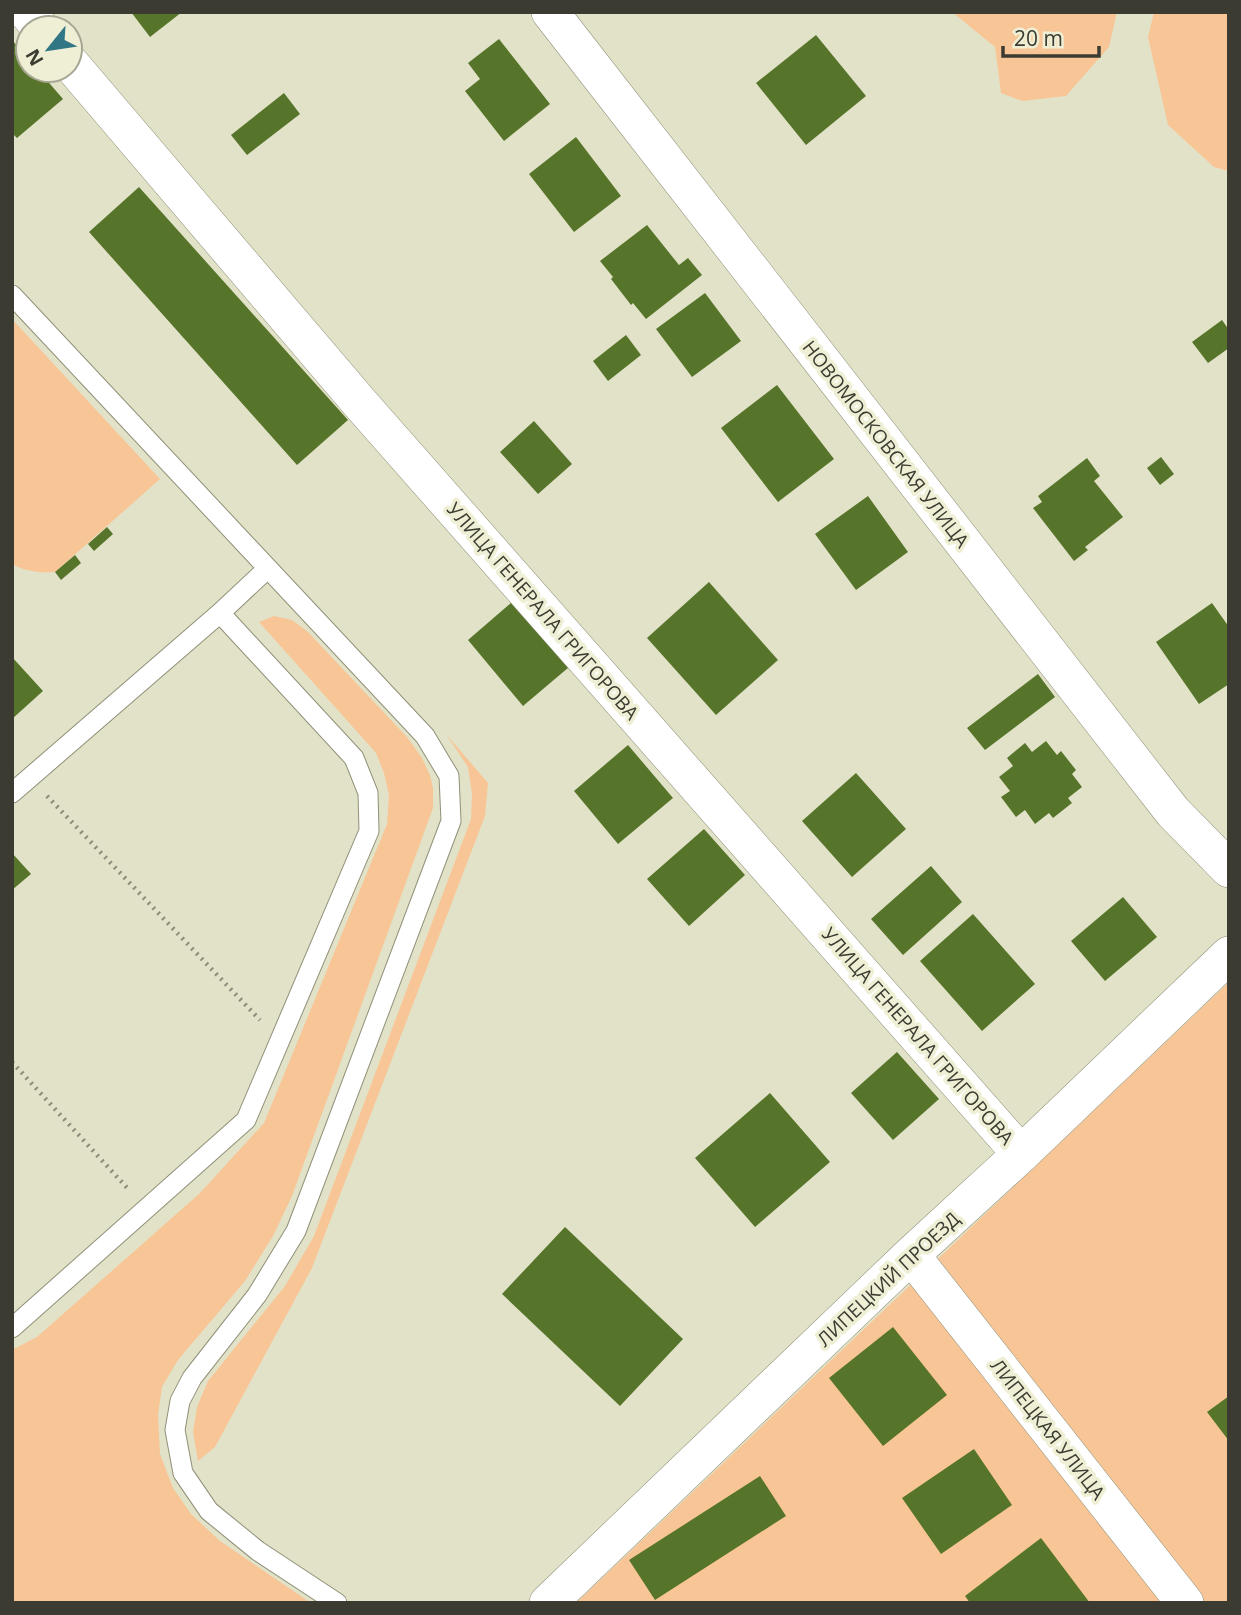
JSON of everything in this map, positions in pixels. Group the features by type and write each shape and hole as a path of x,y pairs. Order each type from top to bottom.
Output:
{"street":[{"name":"НОВОМОСКОВСКАЯ УЛИЦА","path":"550,12 1173,812 1229,869"},
{"name":"УЛИЦА ГЕНЕРАЛА ГРИГОРОВА","path":"84,79 368,412 1021,1154"},
{"name":"ЛИПЕЦКИЙ ПРОЕЗД","path":"548,1603 1229,955"},
{"name":"ЛИПЕЦКАЯ УЛИЦА","path":"911,1255 1185,1603"}],"lane":[{"path":"12,295 425,736 449,776 450,821 296,1231 257,1294 192,1378 180,1401 175,1430 183,1473 209,1511 258,1551 337,1603"},
{"path":"12,793 267,569"},
{"path":"12,1328 246,1120 369,831 368,793 354,758 220,613"}],"path":[{"path":"30,778 279,1041"},
{"path":"12,1062 146,1208"}],"shaded area":[{"path":"952,12 1117,12 1109,47 1066,96 1022,101 1001,93 995,47"},
{"path":"1154,12 1229,12 1229,171 1214,167 1168,125 1148,37"},
{"path":"12,319 160,479 55,572 33,571 12,564"},
{"path":"274,616 292,620 308,632 407,737 422,758 433,788 433,808 292,1196 273,1236 245,1281 178,1360 162,1387 158,1415 160,1454 173,1488 191,1514 220,1541 311,1603 12,1603 12,1350 37,1337 199,1194 264,1123 387,824 389,795 376,753 259,622"},
{"path":"446,734 488,783 485,816 312,1268 215,1447 198,1461 193,1432 197,1407 208,1381 285,1286 314,1236 471,819 472,794 468,767"},
{"path":"1229,982 1229,1603 576,1603"}],"building":[{"path":"131,12 182,12 150,37"},
{"path":"816,35 866,96 806,145 756,83"},
{"path":"499,39 550,104 504,141 465,91 480,79 468,63"},
{"path":"12,40 14,84 50,84 63,99 17,138 12,133"},
{"path":"284,93 300,114 247,155 231,135"},
{"path":"576,137 621,196 574,232 529,174"},
{"path":"139,187 348,420 297,465 89,232"},
{"path":"647,225 679,265 688,258 702,275 646,319 633,303 631,305 600,261"},
{"path":"705,293 741,341 692,377 656,329"},
{"path":"1222,320 1229,330 1229,348 1208,363 1192,342"},
{"path":"626,335 641,355 608,381 593,361"},
{"path":"777,385 834,459 778,502 721,428"},
{"path":"534,421 572,464 538,494 500,452"},
{"path":"1161,457 1174,474 1160,485 1147,468"},
{"path":"1087,458 1100,476 1094,481 1123,517 1085,547 1088,550 1074,561 1033,508 1042,502 1038,496"},
{"path":"868,496 908,552 856,590 815,534"},
{"path":"107,527 113,534 94,551 88,544"},
{"path":"75,555 81,563 61,580 55,572"},
{"path":"709,582 778,660 716,715 647,638"},
{"path":"519,596 575,662 523,706 468,640"},
{"path":"1212,603 1229,627 1229,684 1199,704 1156,642"},
{"path":"12,657 43,691 12,719"},
{"path":"1038,674 1055,697 985,750 967,728"},
{"path":"1046,741 1057,755 1061,751 1076,770 1072,774 1082,787 1068,798 1072,803 1053,818 1049,813 1035,824 1025,810 1016,817 1001,797 1010,791 999,777 1013,766 1007,758 1025,743 1032,752"},
{"path":"628,745 673,798 618,844 574,791"},
{"path":"856,773 906,829 852,877 802,821"},
{"path":"704,829 745,875 689,926 647,879"},
{"path":"12,853 31,874 12,890"},
{"path":"931,866 962,902 903,955 871,919"},
{"path":"1123,897 1157,937 1105,981 1071,941"},
{"path":"973,914 1035,984 982,1031 920,961"},
{"path":"897,1052 939,1099 893,1140 851,1093"},
{"path":"770,1093 830,1162 755,1227 695,1158"},
{"path":"565,1227 683,1339 620,1406 502,1294"},
{"path":"893,1327 947,1395 883,1446 829,1378"},
{"path":"1229,1396 1229,1441 1207,1412"},
{"path":"974,1449 1012,1505 941,1554 902,1498"},
{"path":"760,1476 786,1516 655,1600 629,1560"},
{"path":"1041,1538 1090,1603 970,1603 965,1596"}]}
